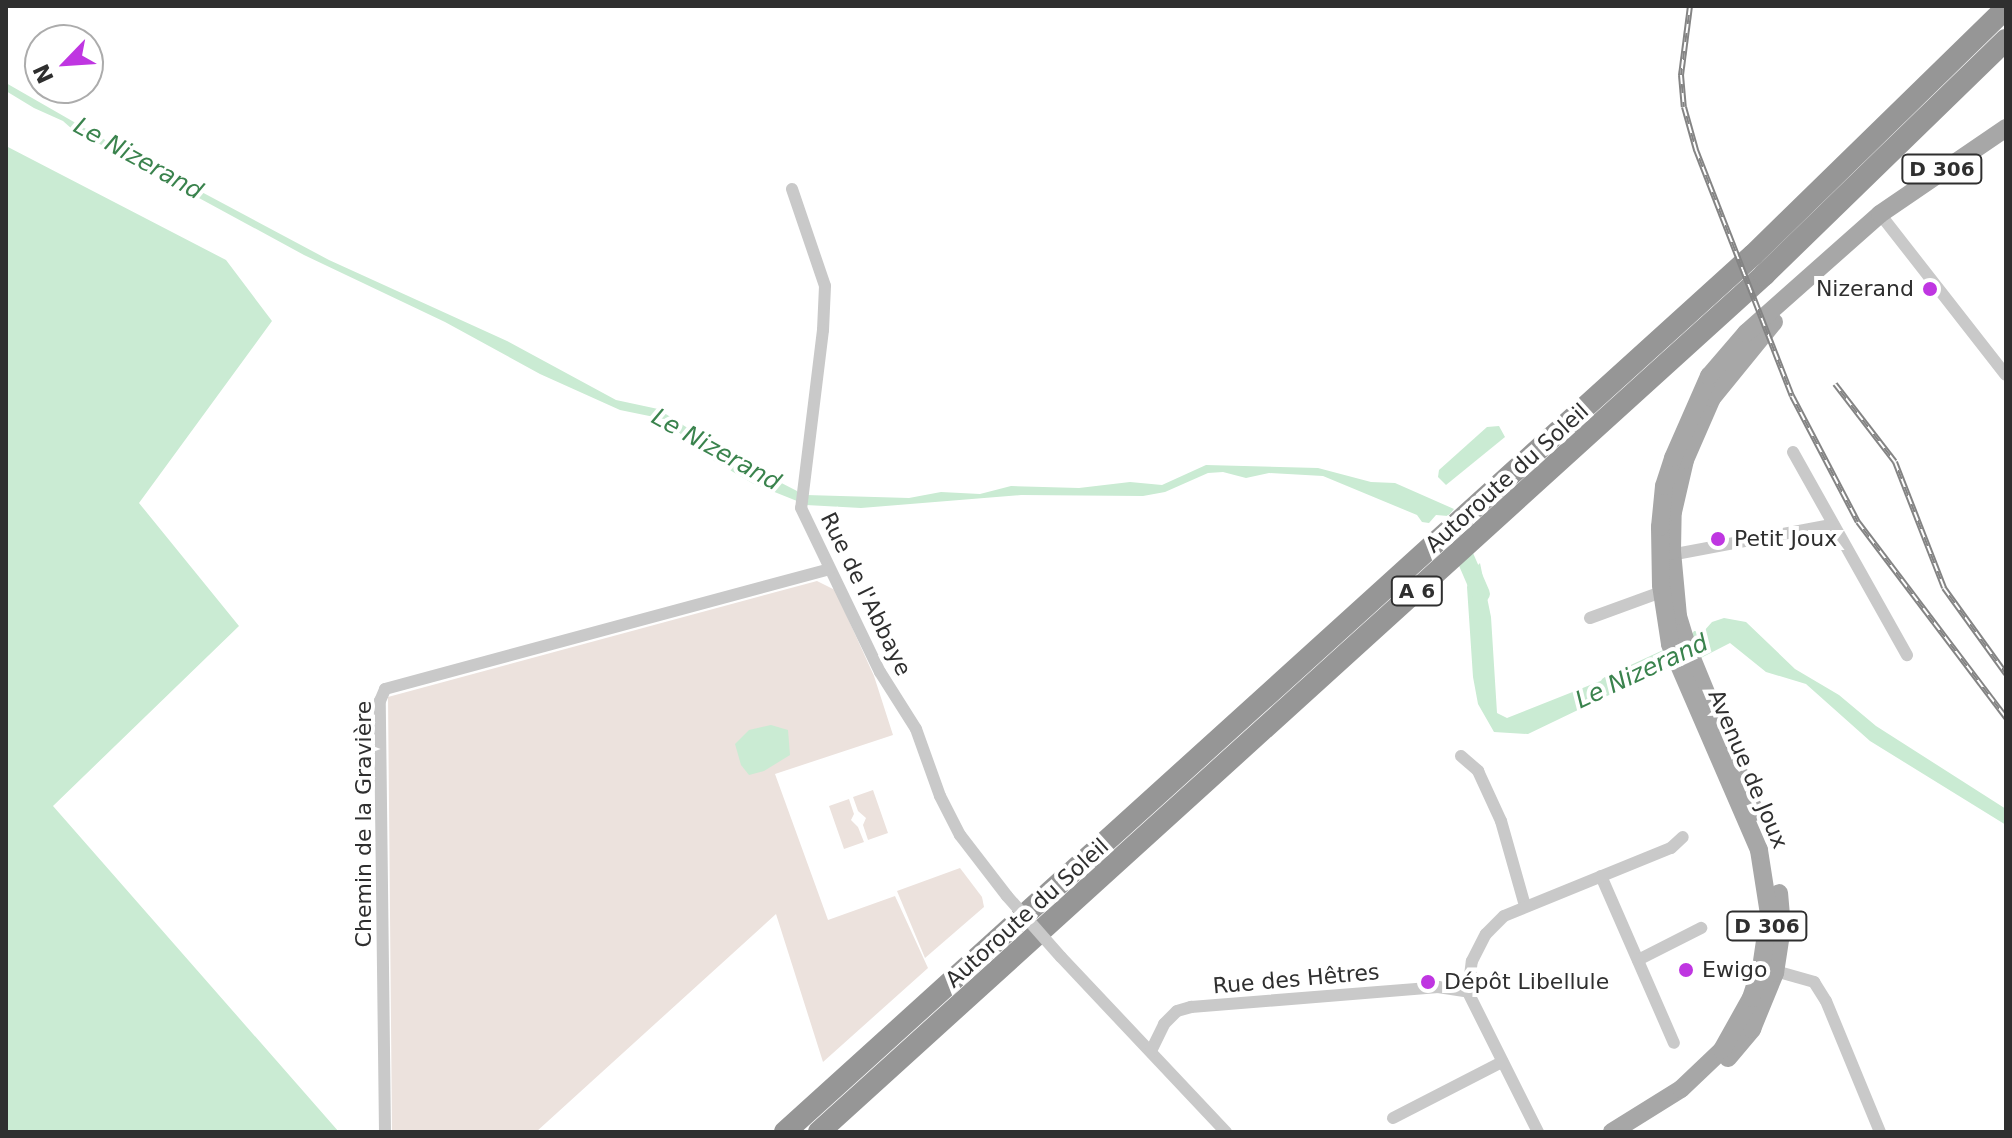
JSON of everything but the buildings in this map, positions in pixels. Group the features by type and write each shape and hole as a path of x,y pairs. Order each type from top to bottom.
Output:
{"highway":[{"name":"Autoroute du Soleil","path":"785,1132 1763,246 2006,8"},
{"name":"Autoroute du Soleil","path":"819,1132 1764,275 2006,40"}],"main road":[{"name":"Avenue de Joux","path":"1631,1132 1698,1087 1736,1049 1758,1017 1768,969 1782,927 1772,852 1688,669 1677,641 1668,590 1664,486 1691,411 1709,376 1746,333 1884,218 2006,128"},
{"name":"Avenue de Joux","path":"1884,218 2006,142"},
{"name":"Avenue de Joux","path":"1612,1132 1702,1073 1735,1029 1768,969"}],"street":[{"name":"Rue de l'Abbaye","path":"792,189 825,286 823,330 801,508 880,672 916,729 940,796 960,835 1007,896 1151,1051"},
{"path":"1884,218 2006,375"},
{"path":"1793,452 1831,525 1907,655"},
{"path":"1666,556 1831,525"},
{"name":"Chemin de la Gravière","path":"385,1132 380,701 385,689 829,569"},
{"path":"1590,618 1668,590"},
{"path":"1461,756 1478,771 1501,821 1525,906"},
{"path":"1538,1132 1468,992 1472,961 1486,934 1504,916 1671,848 1683,837"},
{"path":"1601,876 1674,1043"},
{"path":"1638,960 1701,928"},
{"path":"1768,969 1814,982 1826,1001 1880,1132"},
{"name":"Rue des Hêtres","path":"1151,1051 1164,1024 1177,1011 1191,1007 1438,987 1468,992"},
{"path":"1151,1051 1226,1132"},
{"path":"1393,1118 1502,1062"}],"shaded area":[{"path":"817,581 835,590 874,676 893,735 775,774 828,920 895,896 928,968 823,1062 776,914 536,1132 392,1132 388,697"},
{"path":"873,790 888,833 868,840 863,825 866,818 858,811 853,797"},
{"path":"849,799 854,814 851,820 858,827 864,842 844,849 829,806"},
{"path":"960,868 982,897 984,907 925,958 897,891"}],"water":[{"path":"6,83 24,93 24,102 6,91"},
{"path":"27,104 43,104 329,260 507,341 616,400 658,409 739,461 797,491 797,501 752,483 704,455 664,419 620,410 540,374 445,322 304,255 72,129 63,121"},
{"path":"6,146 226,260 272,321 139,503 239,626 53,806 339,1132 6,1132"},
{"path":"1499,426 1505,437 1446,485 1438,477 1439,470 1487,427"},
{"path":"1206,465 1318,468 1371,482 1395,483 1454,509 1448,516 1436,515 1429,523 1422,522 1417,515 1323,476 1269,473 1246,478 1223,472 1208,473 1165,492 1143,496 1021,495 861,508 806,505 806,495 909,498 941,492 980,494 1011,486 1079,488 1130,482 1162,485"},
{"path":"1480,563 1491,617 1497,713 1507,718 1628,670 1632,684 1528,734 1494,732 1478,704 1473,677 1467,587 1471,572"},
{"path":"1724,618 1746,622 1795,669 1839,695 1876,726 2006,809 2006,825 1870,741 1806,684 1766,672 1730,643 1695,661 1686,643 1694,631 1704,631 1712,622"},
{"path":"771,725 788,730 790,755 764,771 749,775 741,765 735,744 749,730"}],"waterway":[{"name":"Le Nizerand","path":"1465,557 1481,594"},
{"name":"Le Nizerand","path":"1609,685 1687,649"}],"railway":[{"path":"1690,6 1681,75 1684,107 1696,150 1792,396 1858,522 2006,718"},
{"path":"1835,384 1895,462 1944,588 2006,674"}],"place":[{"name":"Nizerand","path":"1930,289"},
{"name":"Petit Joux","path":"1718,539"},
{"name":"Ewigo","path":"1686,970"},
{"name":"Dépôt Libellule","path":"1428,982"}]}
